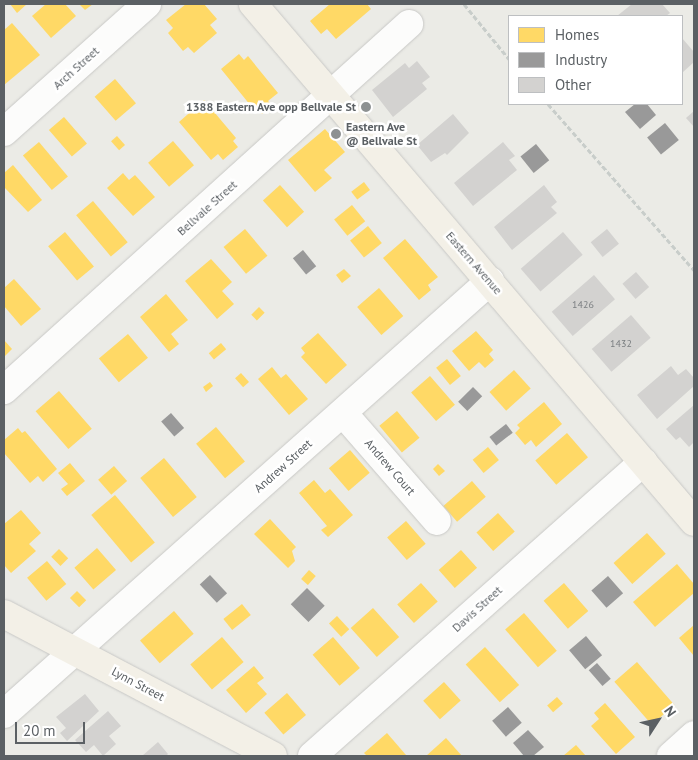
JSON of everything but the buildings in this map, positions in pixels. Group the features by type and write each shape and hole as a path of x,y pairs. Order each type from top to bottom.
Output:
{"main road":[{"name":"Eastern Avenue","path":"253,4 694,522"},
{"name":"Lynn Street","path":"4,614 273,756"}],"street":[{"name":"Arch Street","path":"4,132 147,4"},
{"name":"Bellvale Street","path":"4,390 307,118 329,94 409,24"},
{"name":"Andrew Street","path":"4,714 490,281"},
{"name":"Andrew Court","path":"343,413 437,521"},
{"name":"Davis Street","path":"312,756 643,462"},
{"path":"671,756 694,735"}],"path":[{"path":"464,4 508,58"},
{"path":"549,105 694,270"}],"place":[{"name":"1388 Eastern Ave opp Bellvale St","path":"366,107"},
{"name":"Eastern Ave @ Bellvale St","path":"336,134"}]}
